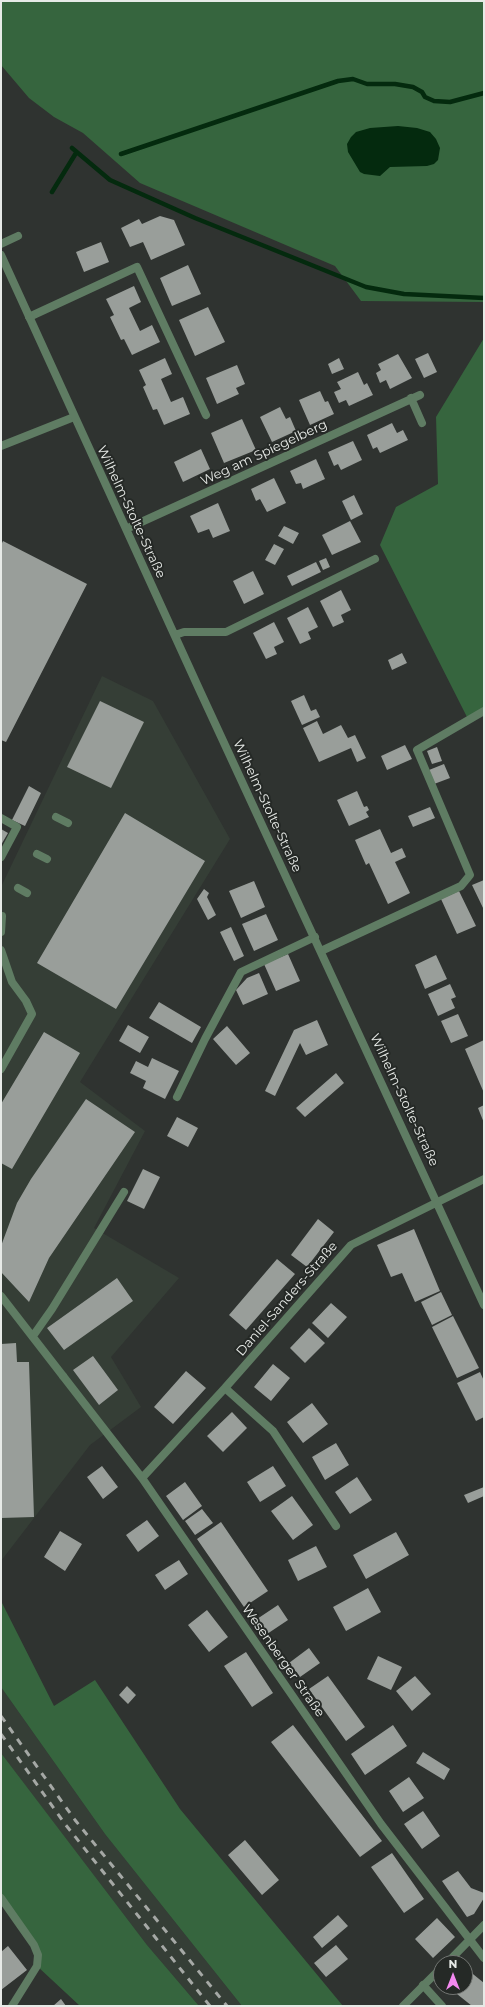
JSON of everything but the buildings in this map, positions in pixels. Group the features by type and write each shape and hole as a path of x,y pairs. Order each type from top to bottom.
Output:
{"street":[{"path":"1,244 18,236"},
{"name":"Wilhelm-Stolte-Straße","path":"1,255 74,417 438,1202 484,1305"},
{"path":"29,317 137,267 206,415"},
{"name":"Weg am Spiegelberg","path":"126,528 420,395"},
{"path":"411,398 422,423"},
{"path":"1,446 74,417"},
{"path":"175,635 184,632 226,632 375,559"},
{"path":"321,951 462,886 470,875 417,750 484,711"},
{"path":"56,817 68,823"},
{"path":"1,818 16,827 1,857"},
{"path":"37,854 47,859"},
{"path":"18,888 27,893"},
{"path":"1,932 2,916"},
{"path":"177,1097 204,1039 241,972 315,937"},
{"path":"1,950 12,982 26,1001 32,1014 1,1069"},
{"name":"Daniel-Sanders-Straße","path":"142,1478 225,1388 351,1245 484,1179"},
{"path":"33,1336 52,1310 124,1192"},
{"name":"Wesenberger Straße","path":"1,1296 142,1478 381,1824 484,1958"},
{"path":"225,1388 273,1431 336,1526"},
{"path":"1,1898 34,1945 38,1955 37,1966 12,2006"},
{"path":"455,1955 484,1925"},
{"path":"403,2006 433,1976"},
{"path":"423,1985 442,2006"}],"shaded area":[{"path":"1,1 484,1 484,302 361,301 335,266 140,183 83,133 54,117 29,98 1,65"},
{"path":"398,126 417,128 430,132 436,139 440,148 438,160 434,164 427,166 390,167 380,176 360,172 348,152 347,144 351,137 356,132 370,128"},
{"path":"484,338 484,711 467,717 380,545 396,507 438,484 436,417"},
{"path":"102,676 153,701 230,839 80,1082 145,1131 94,1228 179,1278 111,1357 141,1407 90,1445 1,1561 1,887"},
{"path":"1,1601 54,1706 95,1680 180,1809 343,2006 242,2006 105,1834 1,1687"},
{"path":"1,1687 105,1834 242,2006 199,2006 147,1945 22,1781 1,1753"},
{"path":"1,1753 147,1945 199,2006 80,2006 37,1966 38,1955 1,1898"}],"waterway":[{"path":"121,154 338,81 353,79 367,84 395,84 413,87 422,92 425,97 434,101 450,102 484,93"},
{"path":"72,148 110,180 195,218 366,287 404,294 484,298"},
{"path":"52,192 76,153"}],"railway":[{"path":"1,1716 75,1820 227,2006"},
{"path":"1,1734 65,1824 210,2006"}]}
